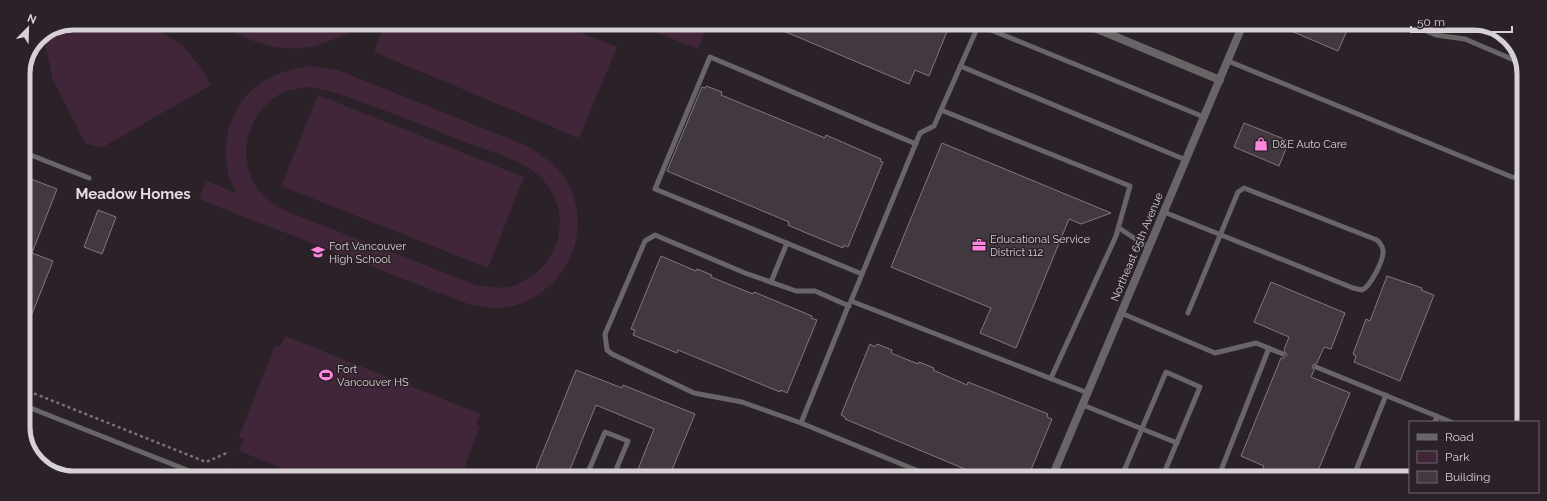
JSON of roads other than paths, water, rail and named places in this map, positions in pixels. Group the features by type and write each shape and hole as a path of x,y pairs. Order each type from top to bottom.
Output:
{"street":[{"path":"1099,30 1220,80"},
{"name":"Northeast 65th Avenue","path":"1055,471 1240,30"}],"lane":[{"path":"801,423 920,133 934,126 977,30"},
{"path":"991,30 1204,117"},
{"path":"1109,34 1110,30"},
{"path":"1424,30 1436,35 1465,39 1515,60"},
{"path":"862,274 655,188 710,57 916,144"},
{"path":"1228,60 1505,174 1517,177"},
{"path":"960,66 1186,160"},
{"path":"941,110 1130,186 1118,228 1051,378"},
{"path":"30,155 89,178"},
{"path":"1164,212 1220,235 1353,288 1362,290 1370,284 1383,253 1377,240 1244,188 1238,192 1220,235 1188,313"},
{"path":"1118,228 1149,248"},
{"path":"918,471 801,423 742,402 694,393 612,354 607,350 605,344 605,334 645,241 655,235 771,282 796,291 816,291 1088,393"},
{"path":"771,282 787,243"},
{"path":"1121,313 1215,353 1256,343 1283,354"},
{"path":"1221,471 1269,348"},
{"path":"1316,367 1449,421"},
{"path":"1124,471 1166,372 1200,387 1165,471"},
{"path":"1356,471 1386,395"},
{"path":"1083,405 1177,443"},
{"path":"30,408 189,471"},
{"path":"1435,421 1437,416"},
{"path":"589,471 605,432 628,441 616,471"}],"place":[{"name":"D&E Auto Care","path":"1261,144"},
{"name":"Educational Service District 112","path":"979,245"},
{"name":"Fort Vancouver High School","path":"318,252"},
{"name":"Fort Vancouver HS","path":"326,375"}],"district":[{"name":"Meadow Homes","path":"133,194"}]}
